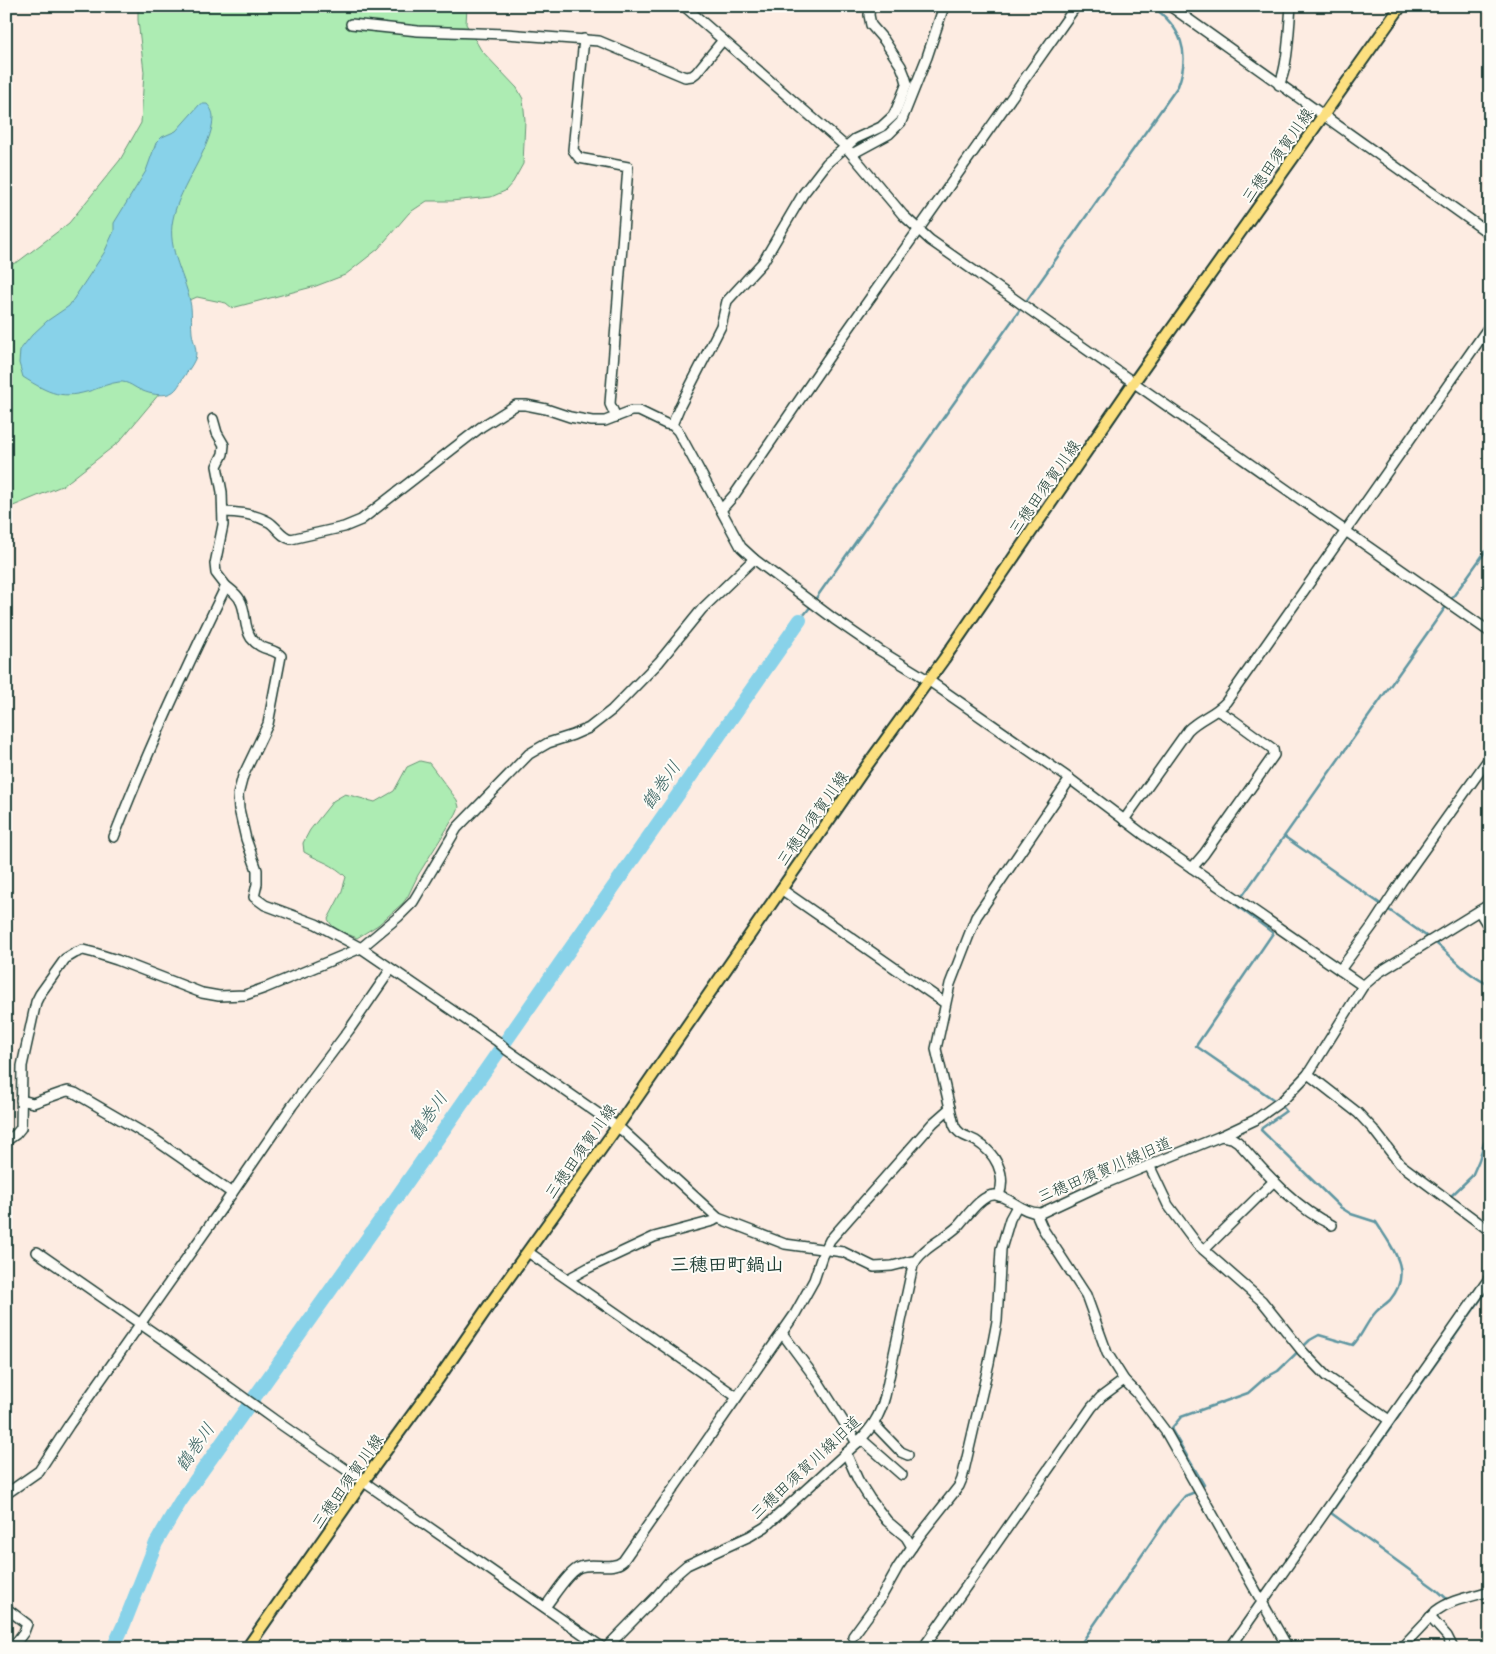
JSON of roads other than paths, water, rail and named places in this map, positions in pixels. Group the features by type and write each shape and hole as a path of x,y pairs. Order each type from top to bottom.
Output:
{"main road":[{"name":"三穂田須賀川線","path":"247,1648 363,1482 617,1127 781,889 944,659 1134,382 1401,6"}],"street":[{"path":"684,6 845,146 882,192 919,230 1490,632"},
{"path":"672,425 721,326 727,301 762,262 803,194 827,163 855,139 875,131 888,122 897,108 907,83 901,66 884,40 871,25 870,6"},
{"path":"852,154 889,134 901,122 927,57 944,6"},
{"path":"721,510 740,486 1076,6"},
{"path":"1170,6 1490,234"},
{"path":"1279,85 1285,60 1291,6"},
{"path":"351,24 418,30 584,39 604,42 685,77 696,73 723,40"},
{"path":"584,39 573,150 579,158 628,167 610,404 616,417"},
{"path":"1124,820 1188,730 1218,711 1240,683 1345,530 1490,326"},
{"path":"223,512 270,522 287,538 291,539 344,527 361,520 481,427 516,405 546,409 586,421 605,421 634,411 641,411 666,424 672,425 678,431 741,547 754,559 834,619 879,650 928,680 1070,779 1192,868 1363,986"},
{"path":"214,419 217,433 224,445 223,454 217,466 222,492 223,512 221,539 215,564 216,573 241,601 246,627 251,637 260,647 277,652 281,656 268,724 243,776 238,795 239,809 246,839 257,875 254,897 265,905 316,924 361,948 497,1040 507,1050 617,1127 718,1218 785,1244 843,1252 874,1267 915,1262 925,1251 955,1228 983,1198 990,1195 999,1196 1002,1176 997,1161 981,1145 957,1132 952,1122 936,1049 950,984 976,917 1070,779"},
{"path":"6,1141 21,1128 22,1066 36,1002 61,964 74,952 86,950 202,993 219,996 244,995 266,988 361,948 413,902 457,828 529,754 548,743 589,728 612,710 659,662 702,609 754,559"},
{"path":"114,837 168,709 226,586"},
{"path":"1192,868 1274,755 1273,749 1218,711"},
{"path":"1340,970 1490,758"},
{"path":"781,889 945,1003"},
{"name":"三穂田須賀川線旧道","path":"999,1196 1036,1214 1047,1211 1101,1185 1221,1136 1255,1120 1283,1100 1308,1074 1363,986 1378,973 1490,904"},
{"path":"1480,911 1490,929"},
{"path":"6,1494 39,1470 292,1106 349,1030 391,969"},
{"path":"1308,1074 1358,1113 1400,1164 1490,1231"},
{"path":"21,1100 34,1103 68,1091 75,1093 154,1139 232,1193"},
{"path":"545,1607 569,1576 578,1568 618,1565 623,1561 782,1333 810,1287 830,1240 933,1123 950,1108"},
{"path":"1221,1136 1232,1138 1238,1142 1274,1181 1320,1220 1332,1225"},
{"path":"1149,1166 1168,1205 1189,1235 1262,1302 1302,1351 1326,1376 1389,1420"},
{"path":"1204,1250 1274,1181"},
{"path":"853,1636 880,1599 898,1567 959,1486 962,1479 997,1321 1001,1249 1010,1219 1017,1206"},
{"path":"1036,1214 1086,1294 1107,1352 1124,1380 1136,1392 1166,1432 1288,1648"},
{"path":"568,1279 654,1237 713,1222 718,1218"},
{"path":"37,1252 363,1482 604,1648"},
{"path":"528,1252 738,1397"},
{"name":"三穂田須賀川線旧道","path":"604,1648 686,1565 759,1531 859,1441 874,1424 882,1408 915,1262"},
{"path":"1230,1648 1490,1277"},
{"path":"782,1333 859,1441 902,1475"},
{"path":"923,1648 1092,1407 1101,1397 1124,1380"},
{"path":"874,1424 901,1452 908,1455"},
{"path":"846,1453 858,1480 870,1499 887,1521 906,1537 912,1547"},
{"path":"1401,1648 1442,1606 1490,1591"},
{"path":"6,1608 27,1624 24,1632 12,1648"},
{"path":"1430,1617 1447,1636 1453,1648"}],"water":[{"path":"200,104 207,104 211,110 213,117 212,129 176,207 172,230 172,242 191,307 192,333 196,352 194,362 179,386 171,393 165,395 152,394 119,382 73,395 56,394 41,388 23,377 19,363 20,350 47,321 69,306 104,253 114,231 114,223 146,171 156,143 162,137 176,131"}],"waterway":[{"path":"1025,303 1178,86 1183,62 1181,41 1170,23 1152,6"},
{"path":"814,601 1021,308"},
{"path":"1450,601 1490,545"},
{"path":"1078,1648 1173,1510 1185,1496 1195,1492 1204,1485 1171,1429 1181,1417 1248,1393 1265,1378 1278,1371 1310,1340 1319,1335 1353,1345 1372,1317 1390,1300 1397,1289 1400,1279 1398,1260 1394,1250 1376,1222 1351,1214 1340,1207 1261,1130 1286,1111 1280,1104 1196,1046 1273,933 1236,905 1447,605"},
{"path":"800,620 811,606"},
{"name":"鶴巻川","path":"113,1648 156,1543 180,1502 401,1191 800,620"},
{"path":"1285,837 1429,938"},
{"path":"1433,941 1467,971 1490,985"},
{"path":"1449,1198 1472,1176 1490,1132"},
{"path":"1469,1210 1490,1225"},
{"path":"1442,1602 1447,1599 1437,1590 1331,1513 1490,1286"}],"district":[{"name":"三穂田町鍋山","path":"727,1264"}]}
